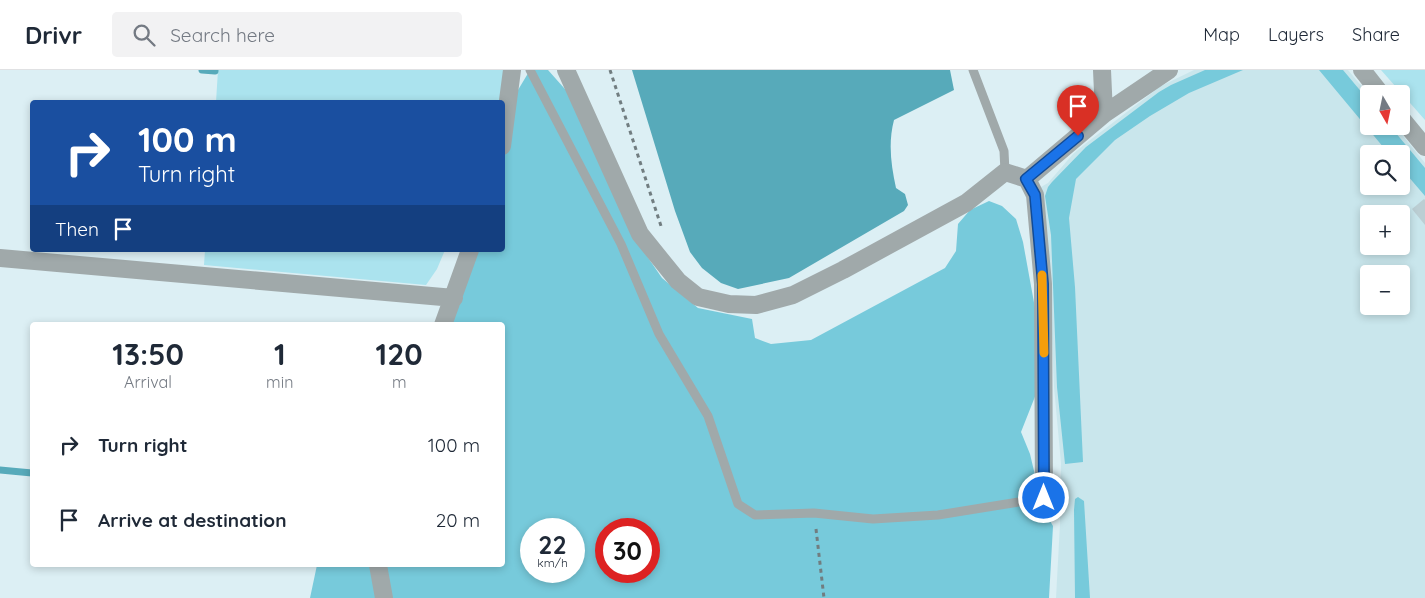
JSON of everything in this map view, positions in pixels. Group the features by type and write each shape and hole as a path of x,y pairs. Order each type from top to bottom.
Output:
{"street":[{"path":"505,123 512,70"},
{"path":"566,70 640,234 678,281 698,296 729,304 756,305 792,295 966,203 1005,172 1026,179 1035,195 1043,284 1044,498"},
{"path":"1102,70 1104,114"},
{"path":"1026,179 1104,114 1169,70"},
{"path":"1362,70 1374,85"},
{"path":"1410,129 1425,147"},
{"path":"444,322 469,252"},
{"path":"0,258 454,298"},
{"path":"378,567 384,598"}],"lane":[{"path":"530,70 621,244 659,334 708,416 738,504 755,515 814,513 873,519 938,515 1044,498"},
{"path":"974,70 1004,151 1005,172"}],"path":[{"path":"610,70 662,228"},
{"path":"814,513 824,598"}],"shaded area":[{"path":"218,70 504,70 500,100 216,100"},
{"path":"530,70 548,70 572,97 638,243 662,278 698,308 752,319 755,338 771,344 811,340 945,268 956,251 958,224 970,210 989,201 1002,206 1016,219 1023,242 1035,308 1038,389 1021,432 1030,454 1043,509 1053,526 1049,598 310,598 317,567 505,567 505,322 447,322 472,252 505,252 505,151 508,141 512,100"},
{"path":"632,70 950,70 954,90 894,120 891,137 892,162 896,188 905,194 908,205 904,211 789,278 738,289 721,283 702,268 690,252 675,211"},
{"path":"1194,70 1348,70 1361,85 1360,135 1402,135 1425,163 1425,598 1056,598 1061,463 1054,387 1048,236 1041,187 1048,183 1073,154 1161,86"},
{"path":"1205,70 1243,70 1189,93 1150,116 1115,140 1076,179 1069,218 1075,287 1083,462 1065,464 1057,387 1051,235 1045,196 1048,187 1086,147 1159,92"},
{"path":"1319,70 1343,70 1360,90 1360,119"},
{"path":"1381,70 1425,70 1425,120 1410,103 1410,85 1394,85"},
{"path":"1373,135 1398,135 1406,145 1382,145"},
{"path":"1410,150 1425,168 1425,196 1410,178"},
{"path":"205,252 444,252 437,269 426,285 204,265"},
{"path":"1078,497 1084,501 1090,598 1075,598 1074,510 1075,499"}],"building":[{"path":"1425,200 1425,225 1412,209"}],"waterway":[{"path":"202,70 215,71"},
{"path":"0,470 30,473"}],"slow traffic":[{"path":"1042,275 1044,353"}],"route":[{"path":"1044,498 1043,284 1035,195 1026,179 1078,136"}]}
